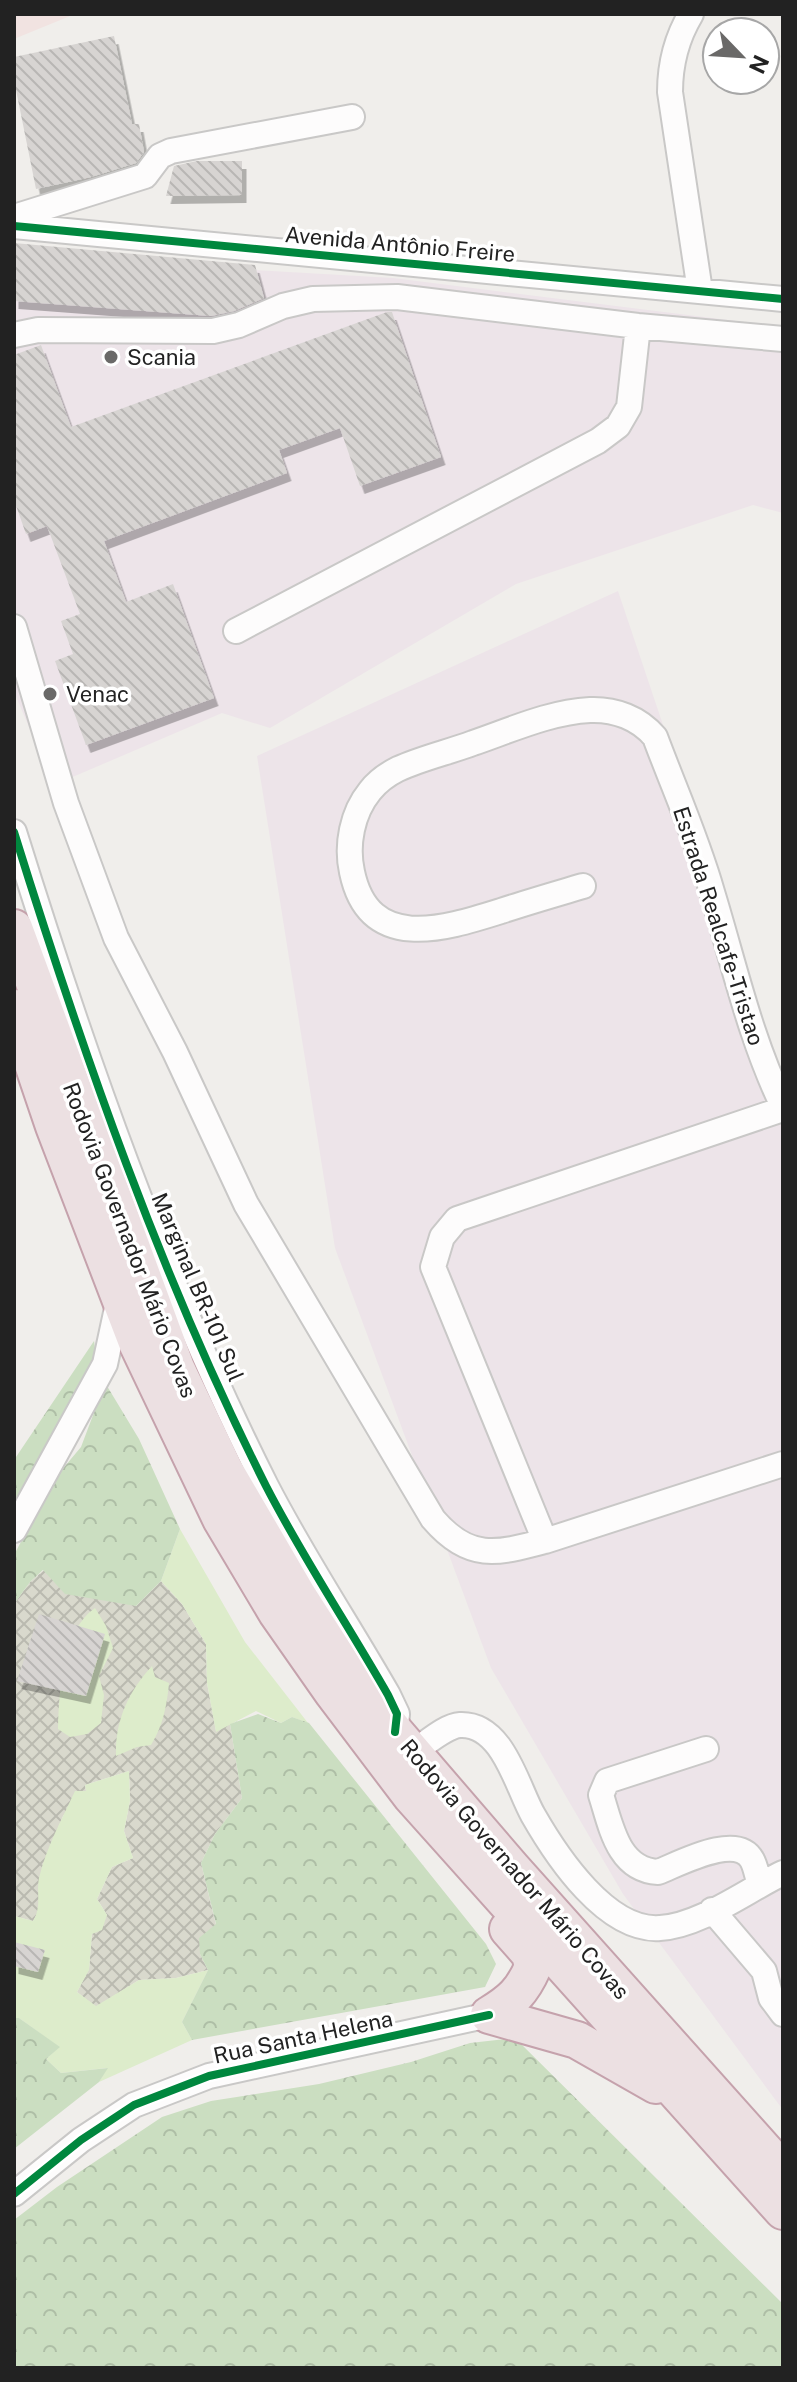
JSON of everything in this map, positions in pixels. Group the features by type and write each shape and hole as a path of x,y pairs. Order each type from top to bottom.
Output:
{"highway":[{"name":"Rodovia Governador Mário Covas","path":"14,928 182,1383 224,1469 298,1596 346,1671 404,1742 512,1868 783,2171"},
{"name":"Rodovia Governador Mário Covas","path":"17,1022 138,1345 221,1519 277,1613 411,1796 783,2211"},
{"path":"329,1688 413,1818 530,1954 533,1967 526,1983 512,2002 489,2015"},
{"path":"489,2015 585,2043 692,2108"}],"street":[{"path":"691,14 672,58 670,92 700,291"},
{"path":"14,217 145,176 160,156 171,151 352,117"},
{"name":"Avenida Antônio Freire","path":"14,226 783,299"},
{"path":"14,335 38,330 213,331 239,325 283,306 313,299 397,297 638,326 783,339"},
{"path":"236,631 598,441 618,426 629,407 638,326"},
{"path":"14,627 66,803 116,938 175,1052 246,1204 433,1519 447,1535 461,1545 482,1552 505,1552 783,1464"},
{"name":"Estrada Realcafe-Tristao","path":"583,886 457,924 427,929 400,928 381,921 365,907 351,868 350,832 370,791 397,769 562,713 593,709 625,715 644,724 655,737 706,875 766,1072 783,1107"},
{"name":"Marginal BR-101 Sul","path":"14,832 119,1146 196,1333 266,1486 388,1695 404,1742"},
{"path":"545,1541 433,1267 442,1237 457,1219 783,1107"},
{"path":"14,1530 105,1364 120,1297"},
{"path":"404,1742 453,1727 470,1727 490,1738 506,1757 534,1817 570,1867 610,1912 627,1923 643,1928 684,1924 783,1873"},
{"path":"706,1749 607,1781 601,1795 617,1845 635,1865 650,1872 658,1872 722,1848 738,1849 752,1860 760,1884"},
{"path":"712,1910 764,1971 771,1998 783,2014"},
{"name":"Rua Santa Helena","path":"14,2194 81,2140 134,2105 209,2076 489,2015"}],"shaded area":[{"path":"14,14 75,14 14,39"},
{"path":"14,256 393,278 783,327 783,513 753,505 516,584 270,728 222,713 54,785 14,692"},
{"path":"618,591 779,1070 783,1074 783,2110 623,1894 491,1668 335,1248 257,756"},
{"path":"44,1570 136,1606 161,1581 182,1604 206,1644 207,1683 216,1731 230,1724 242,1798 215,1834 201,1863 216,1925 200,1954 208,1970 176,1978 139,1980 96,2007 77,1992 89,1969 92,1934 107,1915 97,1899 112,1867 133,1858 124,1831 130,1801 129,1771 85,1785 86,1791 63,1816 51,1844 39,1881 37,1914 33,1921 14,1916 14,1604 30,1582"}],"green space":[{"path":"94,1341 96,1355 92,1371 14,1513 14,1460"},
{"path":"107,1386 139,1439 180,1529 161,1581 136,1606 65,1594 43,1570 14,1604 14,1555 55,1478 81,1447"},
{"path":"180,1529 245,1642 308,1723 292,1717 281,1723 256,1711 216,1732 207,1683 206,1644 182,1604 161,1581"},
{"path":"95,1608 106,1626 113,1648 99,1676 104,1695 101,1723 87,1734 70,1737 58,1729 64,1663 75,1631"},
{"path":"152,1666 155,1677 169,1683 159,1730 151,1745 116,1756 118,1731 125,1708 136,1686"},
{"path":"258,1714 281,1723 292,1717 309,1723 486,1944 496,1964 485,1987 192,2040 182,2022 208,1970 200,1954 199,1938 216,1924 201,1863 215,1834 242,1798 230,1724"},
{"path":"129,1771 130,1801 124,1831 133,1858 112,1867 97,1899 107,1915 102,1930 92,1934 89,1970 77,1992 96,2006 139,1980 176,1978 208,1970 182,2022 192,2040 99,2082 107,2068 61,2073 46,2059 59,2047 19,2018 14,2018 14,1916 33,1921 36,1916 42,1867 75,1791 86,1791 85,1785"},
{"path":"14,2018 19,2018 60,2047 46,2059 61,2073 108,2068 99,2082 14,2149"},
{"path":"515,2038 783,2304 783,2368 14,2368 14,2220 57,2187 162,2117 211,2101 319,2084 411,2062 470,2043"}],"building":[{"path":"114,36 132,124 139,124 144,152 136,163 36,189 14,80 14,57"},
{"path":"197,161 242,161 242,195 166,196 174,166"},
{"path":"14,243 255,265 264,298 234,311 211,316 14,301"},
{"path":"392,312 441,457 360,486 340,428 279,450 287,473 104,541 126,602 173,584 214,698 86,745 55,661 73,654 61,621 80,614 47,526 26,534 14,500 14,355 41,345 71,427"},
{"path":"39,1614 105,1634 86,1696 17,1681"},
{"path":"14,1942 45,1950 38,1972 14,1966"}],"cycle path":[{"path":"14,226 783,299"},
{"path":"14,832 96,1082 192,1327 280,1513 388,1695 397,1714 395,1732"},
{"path":"14,2194 81,2140 134,2105 209,2076 489,2015"}],"place":[{"name":"Scania","path":"111,357"},
{"name":"Venac","path":"50,694"}]}
